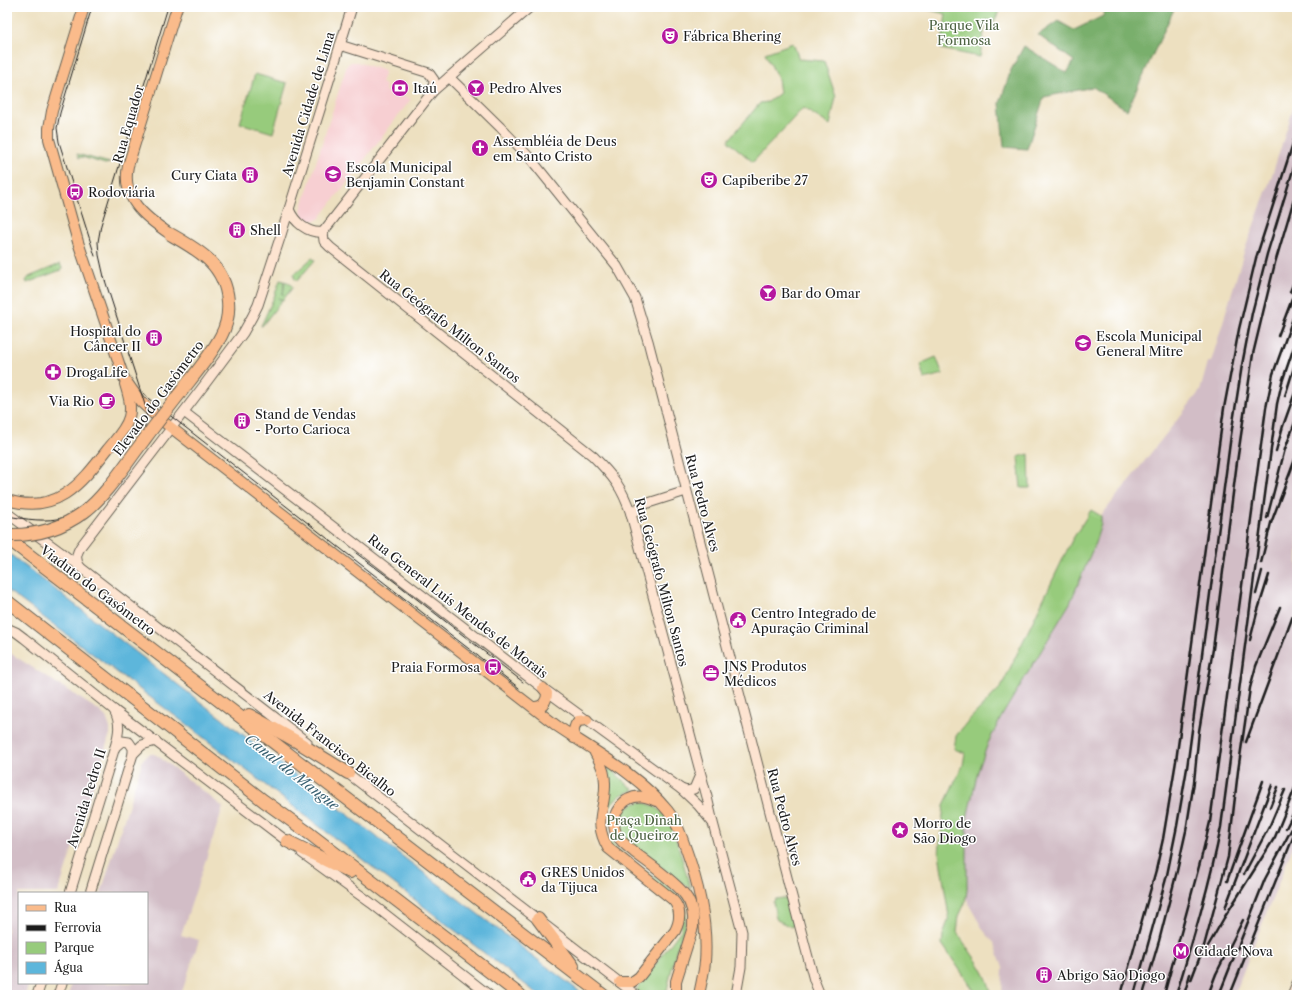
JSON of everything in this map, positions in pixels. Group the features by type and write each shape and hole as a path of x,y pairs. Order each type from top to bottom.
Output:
{"highway":[{"name":"Elevado do Gasômetro","path":"7,537 48,530 68,522 89,508 107,488 196,373 220,338 227,321 228,309 227,293 222,278 216,267 206,257 170,234"},
{"name":"Viaduto do Gasômetro","path":"7,537 224,704"},
{"path":"7,601 207,757 520,995"},
{"path":"224,704 252,717 296,741 348,774"},
{"path":"224,704 603,995"},
{"path":"287,841 380,888"},
{"path":"538,919 583,980"},
{"path":"483,967 510,995"}],"main road":[{"path":"7,500 20,503 38,504 55,500 68,493 85,478 129,419 130,406 124,378 78,242 50,142 49,133 52,111 84,7"},
{"name":"Rua Equador","path":"170,234 153,223 140,211 129,192 127,176 128,166 177,7"},
{"name":"Avenida Cidade de Lima","path":"80,567 76,558 78,551 237,341 258,305 352,7"},
{"path":"289,209 293,217 301,225 315,232 324,232 433,92 530,7"},
{"path":"340,45 429,73 434,80 433,92"},
{"name":"Rua Pedro Alves","path":"449,77 530,158 605,250 628,283 635,298 643,322 814,980 820,995"},
{"name":"Rua Geógrafo Milton Santos","path":"324,232 324,241 330,247 592,456 607,471 625,496 742,932 741,967 736,995"},
{"path":"124,378 140,401 172,428 533,707 574,738 594,750 638,782 667,810 680,831 692,866 704,918 705,964 699,995"},
{"name":"Rua General Luís Mendes de Morais","path":"184,412 543,688 681,789 698,805 713,823"},
{"path":"631,514 642,505 686,491"},
{"name":"Avenida Francisco Bicalho","path":"7,513 80,567 636,995"},
{"path":"7,628 24,638 114,710 371,903 489,995"},
{"path":"533,707 537,708 545,702 547,693 543,688"},
{"name":"Avenida Pedro II","path":"70,892 115,746 119,726 118,717 114,710"},
{"path":"574,738 574,731 578,721 587,720"},
{"path":"90,892 133,754 133,748 129,742 122,741 115,746"},
{"path":"133,754 140,746 156,741"},
{"path":"594,750 602,765 606,784 600,818 602,838 608,848 672,899 677,904 680,912 679,923 675,931 639,977 632,982 620,982"},
{"path":"681,789 687,791 694,789 700,775"},
{"path":"659,802 640,796 627,800 616,813 614,827 617,835 624,844 676,885 685,894 690,902 694,919 693,927 676,981 676,995"},
{"path":"1292,995 1297,983"},
{"path":"37,995 41,984"},
{"path":"58,995 62,984"}],"shaded area":[{"name":"Escola Municipal Benjamin Constant","path":"351,62 357,62 385,71 381,83 386,85 385,91 411,99 319,219 312,221 306,220 302,215 301,210 347,65"},
{"path":"1297,97 1297,836 1234,995 1002,995 1003,968 995,944 984,931 969,905 961,883 963,822 977,765 990,733 1080,570 1101,516 1200,391 1208,362 1211,362 1244,252 1271,178"},
{"path":"7,651 98,710 106,717 110,728 110,734 58,892 18,892 18,984 29,984 25,995 13,995 7,993"},
{"path":"149,754 158,756 223,807 181,935 199,940 181,995 68,995 72,984 148,984 148,892 101,892 143,759"}],"green space":[{"name":"Parque Vila Formosa","path":"917,7 1001,7 994,22 986,20 980,57 941,49 946,14"},
{"path":"1105,7 1175,7 1127,110 1093,87 1044,97 1027,149 1004,147 1000,103 1011,70 1024,46 1067,73 1074,61 1038,35 1058,21 1074,30 1103,16"},
{"path":"793,43 799,59 824,61 836,97 830,125 803,108 753,162 728,141 760,103 768,102 780,93 778,79 765,53"},
{"path":"255,74 287,83 273,133 240,123"},
{"path":"77,154 110,163 105,164 82,157 79,158"},
{"path":"312,258 315,260 297,281 294,278 294,274"},
{"path":"60,264 62,268 61,270 27,283 26,281 29,277"},
{"path":"280,280 284,281 283,295 285,281 293,287 283,300 278,298 282,300 261,326 274,297"},
{"path":"936,357 943,374 924,379 920,364"},
{"path":"1029,454 1030,488 1021,488 1018,457"},
{"path":"1091,510 1101,516 1101,524 1094,546 1070,603 1003,714 988,743 978,771 967,818 967,890 965,903 959,916 957,932 982,970 989,986 991,995 977,995 942,944 943,935 949,917 939,853 944,805 963,765 965,753 954,749 956,736 967,722 1001,687 1072,540"},
{"path":"608,767 634,790 615,800 606,813 605,824 608,836 615,847 626,857 665,884 676,894 685,911 686,917 684,928 676,951 667,995 643,995 636,990 681,930 682,910 609,844 604,836 605,804 609,785"},
{"name":"Praça Dinah de Queiroz","path":"640,802 657,808 668,820 675,835 691,889 627,842 620,829 619,817 626,808"},
{"path":"776,899 787,899 794,923 791,927 777,920 776,918 773,902"}],"water":[{"path":"7,552 199,701 584,995 539,995 182,721 7,590"}],"tram line":[{"path":"92,7 60,113 57,128 59,142 95,256"},
{"path":"7,516 36,520 51,520 65,517 74,513 96,495 142,435 146,418 146,408 104,277 99,255 98,242 101,225 168,7"},
{"path":"143,392 149,399 519,688"},
{"path":"356,553 523,682"}],"railway":[{"path":"1121,995 1156,870 1163,839 1176,761 1224,408 1239,329 1256,258 1297,131"},
{"path":"1134,995 1167,875 1177,826 1187,768 1231,435 1252,313 1267,254 1297,157"},
{"path":"1143,995 1159,941 1186,831 1194,782 1199,731 1213,649 1237,462 1253,354 1275,263 1297,189"},
{"path":"1290,292 1297,274"},
{"path":"1278,336 1297,286"},
{"path":"1164,995 1210,822 1266,408 1273,374 1297,307"},
{"path":"1176,995 1195,933 1221,827 1277,404 1282,382 1297,338"},
{"path":"1285,396 1297,358"},
{"path":"1276,451 1297,387"},
{"path":"1267,518 1285,449 1297,417"},
{"path":"1261,563 1271,523 1297,454"},
{"path":"1256,594 1262,571"},
{"path":"1250,640 1269,575"},
{"path":"1191,980 1204,946 1228,857 1250,688 1256,666 1280,607"},
{"path":"1246,742 1294,613"},
{"path":"1227,881 1263,781"},
{"path":"1208,946 1275,837 1297,783"},
{"path":"1225,908 1272,785"},
{"path":"1270,807 1278,787"},
{"path":"1244,874 1270,825 1285,790"},
{"path":"1286,828 1297,806"},
{"path":"1219,995 1265,879 1297,819"},
{"path":"1230,995 1294,835"},
{"path":"1208,995 1216,974 1243,920"},
{"path":"1184,995 1190,974"}],"place":[{"name":"Fábrica Bhering","path":"670,36"},
{"name":"Itaú","path":"400,88"},
{"name":"Pedro Alves","path":"476,88"},
{"name":"Assembléia de Deus em Santo Cristo","path":"480,148"},
{"name":"Escola Municipal Benjamin Constant","path":"333,174"},
{"name":"Cury Ciata","path":"250,175"},
{"name":"Capiberibe 27","path":"709,180"},
{"name":"Rodoviária","path":"75,192"},
{"name":"Shell","path":"237,230"},
{"name":"Bar do Omar","path":"768,293"},
{"name":"Hospital do Câncer II","path":"154,338"},
{"name":"Escola Municipal General Mitre","path":"1083,343"},
{"name":"DrogaLife","path":"53,372"},
{"name":"Via Rio","path":"107,401"},
{"name":"Stand de Vendas - Porto Carioca","path":"242,421"},
{"name":"Centro Integrado de Apuração Criminal","path":"738,620"},
{"name":"Praia Formosa","path":"493,667"},
{"name":"JNS Produtos Médicos","path":"711,673"},
{"name":"Morro de São Diogo","path":"900,830"},
{"name":"GRES Unidos da Tijuca","path":"528,879"},
{"name":"Cidade Nova","path":"1181,951"},
{"name":"Abrigo São Diogo","path":"1044,975"}],"water label":[{"name":"Canal do Mangue","path":"292,772"}]}
